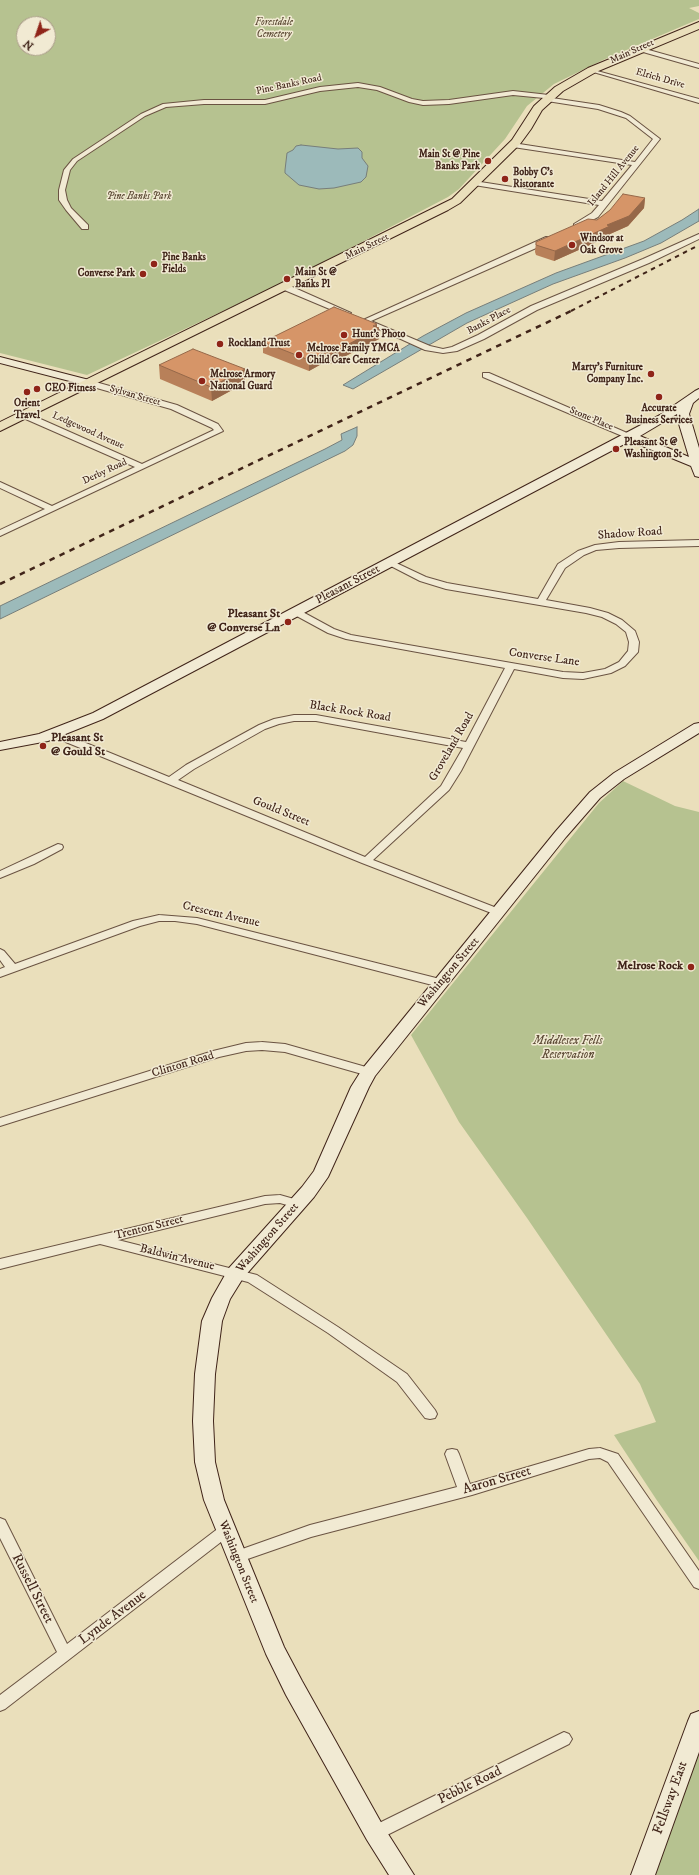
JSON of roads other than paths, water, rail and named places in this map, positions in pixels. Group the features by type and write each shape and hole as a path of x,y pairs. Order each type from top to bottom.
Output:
{"main road":[{"name":"Main Street","path":"0,426 444,208 456,201 513,145 526,130 538,108 548,98 571,81 638,49 699,25"},
{"name":"Sylvan Street","path":"0,360 89,383"},
{"path":"698,471 684,419 684,409 688,402 699,393"},
{"name":"Pleasant Street","path":"0,746 55,734 98,716 664,418 688,402"},
{"name":"Stone Place","path":"630,436 698,471"},
{"name":"Washington Street","path":"402,1875 375,1833 274,1648 225,1531 214,1500 205,1462 203,1421 205,1374 212,1321 221,1298 236,1273 297,1204 326,1167 355,1098 369,1072 561,834 596,795 632,766 698,729"},
{"name":"Fellsway East","path":"643,1875 699,1721"}],"street":[{"path":"638,49 699,66"},
{"name":"Elrich Drive","path":"592,70 699,101"},
{"name":"Pine Banks Road","path":"85,227 68,209 63,200 62,190 67,170 75,160 106,142 143,115 165,105 204,102 265,102 320,89 358,86 378,88 411,101 423,103 449,102 513,93 548,98"},
{"name":"Island Hill Avenue","path":"548,98 599,107 619,113 628,117 658,138 593,217 570,230"},
{"path":"513,145 637,164"},
{"path":"474,183 605,204"},
{"path":"364,321 557,235"},
{"name":"Banks Place","path":"285,287 428,348 443,351 460,348 534,308 646,261 699,236"},
{"name":"Stone Place","path":"486,375 630,436"},
{"name":"Sylvan Street","path":"89,383 174,407 215,426 219,430"},
{"name":"Ledgewood Avenue","path":"24,415 142,467"},
{"name":"Derby Road","path":"0,533 216,433 219,430"},
{"path":"0,485 52,509"},
{"name":"Shadow Road","path":"540,602 561,566 581,553 614,545 699,543"},
{"name":"Converse Lane","path":"296,612 331,631 349,637 563,675 590,675 618,667 626,662 633,652 634,642 632,635 623,625 615,620 593,612 440,585 413,575 389,563"},
{"name":"Groveland Road","path":"366,861 446,788 511,666"},
{"name":"Black Rock Road","path":"170,782 190,767 262,727 277,721 294,718 316,718 469,746"},
{"name":"Gould Street","path":"55,734 366,861 498,912"},
{"path":"0,875 30,862 58,847"},
{"name":"Crescent Avenue","path":"0,973 137,923 152,919 175,918 197,921 440,983"},
{"path":"0,953 12,968"},
{"name":"Clinton Road","path":"0,1122 217,1054 246,1047 262,1046 286,1048 369,1072"},
{"name":"Trenton Street","path":"0,1264 265,1200 280,1199 297,1204"},
{"name":"Baldwin Avenue","path":"100,1240 252,1278 333,1330 402,1378 430,1414"},
{"name":"Aaron Street","path":"236,1557 310,1531 465,1490 589,1454 600,1453 606,1454 613,1459 699,1582"},
{"path":"452,1454 465,1490"},
{"name":"Russell Street","path":"0,1524 65,1654"},
{"name":"Lynde Avenue","path":"0,1704 225,1531"},
{"name":"Pebble Road","path":"375,1833 564,1739"}],"water":[{"path":"301,145 338,149 358,148 362,152 362,158 368,166 366,177 361,182 334,188 319,189 299,185 285,173 285,170 287,153 293,150 296,146"},
{"path":"699,209 699,221 661,243 625,258 553,284 467,323 353,389 343,385 423,336 466,313 556,273 644,241"},
{"path":"357,427 357,436 353,445 345,451 0,619 0,606 325,449 342,440 341,434"}],"railway":[{"path":"572,310 699,245"},
{"path":"0,584 572,310"}],"place":[{"name":"Main St @ Pine Banks Park","path":"488,161"},
{"name":"Bobby C's Ristorante","path":"505,179"},
{"name":"Windsor at Oak Grove","path":"572,245"},
{"name":"Pine Banks Fields","path":"154,264"},
{"name":"Converse Park","path":"143,274"},
{"name":"Main St @ Banks Pl","path":"287,279"},
{"name":"Hunt's Photo","path":"344,335"},
{"name":"Rockland Trust","path":"220,344"},
{"name":"Melrose Family YMCA Child Care Center","path":"299,355"},
{"name":"Marty's Furniture Company Inc.","path":"651,374"},
{"name":"Melrose Armory National Guard","path":"202,381"},
{"name":"CEO Fitness","path":"37,389"},
{"name":"Orient Travel","path":"27,392"},
{"name":"Accurate Business Services","path":"659,397"},
{"name":"Pleasant St @ Washington St","path":"616,449"},
{"name":"Pleasant St @ Converse Ln","path":"288,622"},
{"name":"Pleasant St @ Gould St","path":"43,746"},
{"name":"Melrose Rock","path":"691,967"}],"park label":[{"name":"Forestdale Cemetery","path":"274,28"},
{"name":"Pine Banks Park","path":"139,197"},
{"name":"Middlesex Fells Reservation","path":"568,1049"}]}
